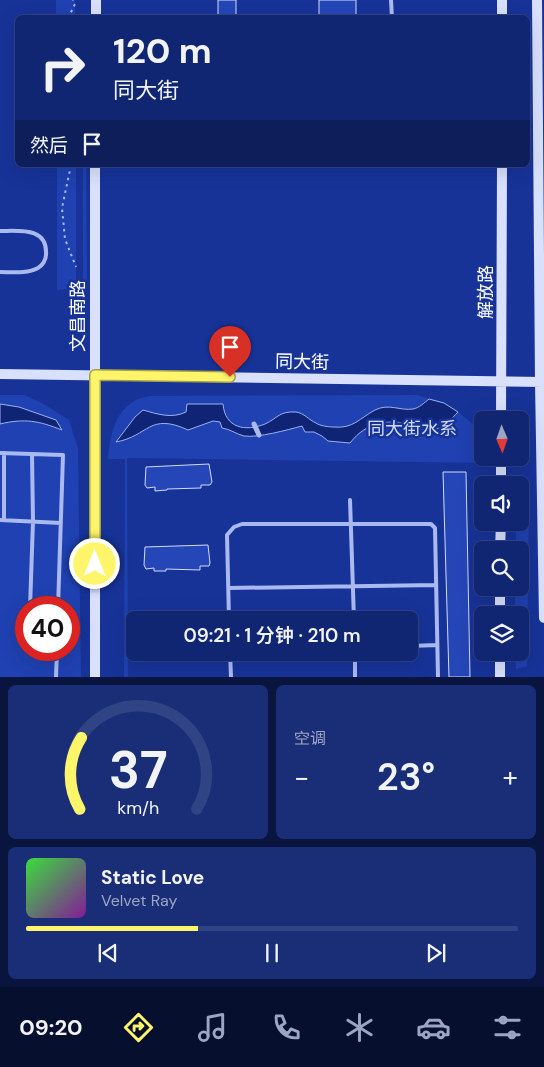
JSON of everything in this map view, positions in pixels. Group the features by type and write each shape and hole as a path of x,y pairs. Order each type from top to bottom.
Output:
{"street":[{"path":"96,0 96,15"},
{"path":"502,0 502,15"},
{"path":"537,0 544,618"},
{"name":"文昌南路","path":"95,167 95,677"},
{"name":"解放路","path":"501,411 502,167"},
{"name":"同大街","path":"0,374 542,382"},
{"path":"254,424 259,435"},
{"path":"500,661 500,677"}],"lane":[{"path":"391,0 392,15"},
{"path":"0,231 25,231 39,235 46,244 46,258 40,267 26,272 0,272"},
{"path":"58,596 61,523 63,455 2,453 2,520 61,523"},
{"path":"30,596 33,521 32,454"},
{"path":"350,500 353,611"},
{"path":"229,611 227,535 234,527 242,524 431,524 435,528 438,677"},
{"path":"229,588 436,585"},
{"path":"418,646 437,646"},
{"path":"56,677 57,661"},
{"path":"230,661 231,677"},
{"path":"354,661 355,677"}],"path":[{"path":"70,15 75,4 73,0"},
{"path":"71,167 62,208 65,239 76,267"}],"green space":[{"path":"56,0 75,0 75,15 56,15"},
{"path":"57,167 76,167 76,288 57,290"},
{"path":"83,167 86,167 87,287 83,288"},
{"path":"0,395 24,395 42,403 69,420 78,449 80,596 15,596 15,661 80,661 80,601 81,677 0,677"},
{"name":"同大街水系","path":"417,395 444,403 474,425 474,463 127,458 126,661 128,661 128,677 124,677 125,459 108,459 114,426 122,412 136,400 150,396"},
{"path":"516,531 529,531 528,541 516,541"},
{"path":"515,596 528,596 528,606 515,606"},
{"path":"516,661 527,661 527,666 516,669"}],"shaded area":[{"path":"429,399 444,403 458,412 437,429 428,429 396,422 371,426 350,443 328,441 314,432 305,432 302,426 265,435 244,436 222,428 220,422 213,421 188,430 165,423 157,424 127,439 116,442 135,417 143,410 164,415 175,415 186,412 187,404 223,404 225,412 232,423 243,428 265,424 282,414 290,412 302,414 320,425 341,427 351,425 380,408 413,409"},
{"path":"0,404 19,407 56,420 62,430 32,421 0,424"}],"building":[{"path":"218,0 236,0 236,15 218,15"},
{"path":"319,0 356,0 356,15 319,15"},
{"path":"209,464 212,482 210,485 201,485 201,488 155,491 155,487 147,488 145,485 146,467"},
{"path":"443,472 466,472 470,677 449,677"},
{"path":"208,545 210,563 209,566 200,566 200,570 166,569 166,571 154,571 154,568 146,569 144,565 145,547"}],"route":[{"path":"95,564 95,375 230,377"}]}
